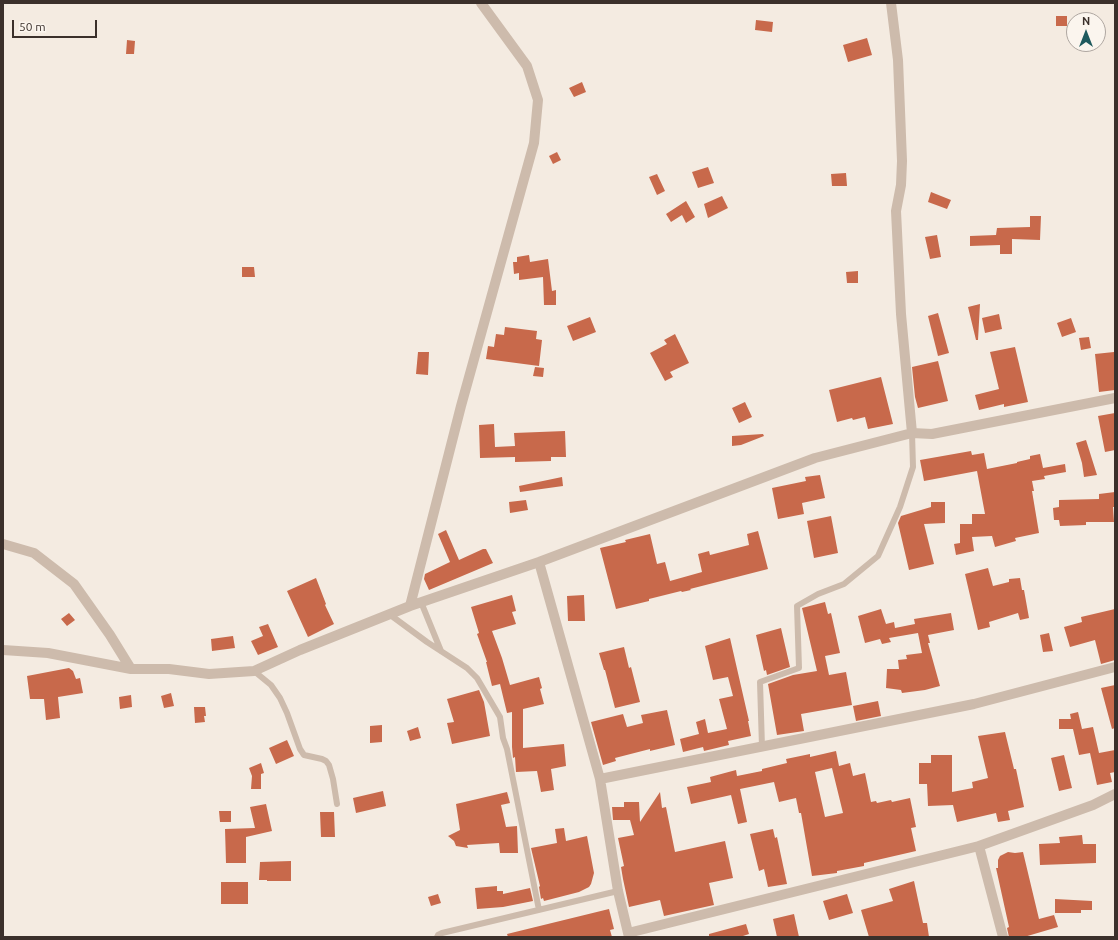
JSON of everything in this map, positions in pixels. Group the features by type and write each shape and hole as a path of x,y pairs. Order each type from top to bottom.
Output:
{"street":[{"path":"410,606 461,406 534,143 538,100 527,66 481,3"},
{"path":"891,3 898,60 902,161 901,186 896,211 901,306 912,433"},
{"path":"3,650 48,653 131,669 169,669 209,674 254,671 300,650 410,606 540,562 815,458 912,433 932,434 1115,398"},
{"path":"3,544 34,553 74,584 110,634 131,669"},
{"path":"540,562 600,779 618,892 628,935 979,846 1093,805 1115,794"},
{"path":"600,779 974,704 1115,667"},
{"path":"979,846 1003,937"}],"lane":[{"path":"762,747 760,682 799,668 797,606 818,594 844,584 878,556 900,507 913,467 912,433"},
{"path":"421,602 441,651"},
{"path":"389,614 467,668 477,678 500,717 503,738 507,749 540,910"},
{"path":"254,671 271,685 280,698 300,749 304,755 322,759 329,765 337,804"},
{"path":"438,937 438,935 442,933 618,892"}],"building":[{"path":"1056,16 1066,16 1066,26 1056,26"},
{"path":"756,20 773,22 772,32 755,30"},
{"path":"867,38 872,55 848,62 843,45"},
{"path":"127,40 135,41 134,54 126,54"},
{"path":"582,82 586,92 574,97 569,88"},
{"path":"557,152 561,160 553,164 549,156"},
{"path":"708,167 714,183 698,188 692,172"},
{"path":"846,173 847,186 832,186 831,174"},
{"path":"657,174 665,191 657,195 649,177"},
{"path":"931,192 951,200 947,209 928,202"},
{"path":"722,196 728,208 708,218 704,204"},
{"path":"686,201 695,217 686,223 682,215 671,222 666,214"},
{"path":"1030,216 1041,216 1040,240 1012,239 1012,254 1000,254 1000,245 970,246 970,236 996,235 997,228 1030,227"},
{"path":"937,235 941,257 930,259 925,237"},
{"path":"529,255 530,262 548,259 552,291 556,290 556,305 544,305 543,277 519,280 519,273 514,274 513,262 517,262 517,257"},
{"path":"242,267 254,267 255,277 242,277"},
{"path":"858,271 858,283 847,283 846,272"},
{"path":"980,304 978,340 976,340 968,307"},
{"path":"938,313 949,353 938,356 928,316"},
{"path":"999,314 1002,329 985,333 982,318"},
{"path":"590,317 596,332 573,341 567,326"},
{"path":"1071,318 1076,332 1062,337 1057,323"},
{"path":"505,327 537,331 536,339 542,340 539,366 486,359 488,346 494,347 496,334 504,335"},
{"path":"675,334 689,363 670,372 673,377 665,381 650,353 667,344 664,340"},
{"path":"1089,337 1091,348 1081,350 1079,338"},
{"path":"1015,347 1028,402 1004,407 1004,404 979,410 975,395 999,389 990,352"},
{"path":"418,352 429,352 428,375 416,374"},
{"path":"1114,352 1115,390 1099,392 1095,354"},
{"path":"938,361 948,401 918,408 915,397 912,367"},
{"path":"535,367 544,368 543,377 533,376"},
{"path":"881,377 893,424 868,429 865,417 853,420 852,418 837,422 829,390"},
{"path":"745,402 752,417 739,423 732,408"},
{"path":"1115,413 1115,450 1105,452 1098,416"},
{"path":"494,424 495,447 515,446 514,433 565,431 566,457 551,457 551,461 515,462 515,457 480,458 479,425"},
{"path":"763,434 764,436 741,445 732,446 732,436"},
{"path":"1086,440 1097,475 1084,477 1082,463 1076,443"},
{"path":"971,451 972,455 984,453 987,469 1017,463 1030,459 1030,456 1040,454 1043,468 1065,464 1066,472 1044,476 1045,479 1032,481 1034,491 1032,491 1039,533 1015,538 1016,541 995,547 992,536 972,537 974,551 956,555 954,544 960,543 960,524 972,524 972,514 985,514 977,471 924,481 920,460"},
{"path":"820,475 825,498 802,503 804,514 778,519 772,488 806,481 805,477"},
{"path":"562,477 563,486 520,492 519,486"},
{"path":"1115,492 1115,507 1113,507 1114,522 1086,522 1086,525 1060,526 1059,520 1054,520 1053,508 1059,507 1059,500 1099,499 1099,494"},
{"path":"526,500 528,510 510,513 509,502"},
{"path":"931,502 945,502 945,523 924,524 934,564 909,570 898,523 901,516 931,507"},
{"path":"831,516 838,553 814,558 807,521"},
{"path":"446,530 459,560 486,549 493,563 429,590 424,579 425,574 450,562 438,534"},
{"path":"758,531 768,569 690,589 691,590 649,599 649,601 616,609 600,548 626,542 625,540 650,534 657,564 665,562 670,581 702,572 698,554 709,551 710,555 749,545 747,534"},
{"path":"988,568 993,586 1009,582 1009,579 1020,578 1022,590 1024,590 1029,618 1020,620 1018,613 989,622 990,627 978,630 965,574"},
{"path":"316,578 326,604 325,605 334,624 308,637 287,591"},
{"path":"512,595 516,611 512,612 516,624 492,631 510,685 539,677 542,688 540,689 544,704 523,709 523,748 564,744 566,766 551,769 554,790 541,792 537,771 516,772 515,757 513,758 512,747 512,712 507,713 500,684 492,686 487,662 477,634 479,633 471,607"},
{"path":"584,595 585,621 568,621 567,596"},
{"path":"825,602 828,614 831,613 840,653 825,656 829,675 846,672 852,705 801,714 804,731 777,735 768,684 793,675 817,671 802,608"},
{"path":"881,609 886,624 894,622 895,628 915,624 914,619 951,613 954,630 928,635 930,643 928,643 940,686 925,690 902,693 901,690 886,688 887,669 899,669 898,660 907,659 906,655 922,653 918,633 889,638 891,642 882,644 880,639 865,643 858,616"},
{"path":"1115,609 1115,660 1101,664 1095,640 1070,647 1064,627 1082,622 1081,617"},
{"path":"69,613 75,620 67,626 61,619"},
{"path":"268,624 278,647 258,655 251,641 263,636 259,627"},
{"path":"781,628 790,667 767,675 766,670 764,671 756,635"},
{"path":"1049,633 1053,651 1043,652 1040,635"},
{"path":"233,636 235,648 212,651 211,639"},
{"path":"730,638 751,736 728,741 729,745 704,751 703,747 683,752 680,739 699,734 696,722 705,719 708,733 727,729 719,699 733,696 728,677 713,680 705,646"},
{"path":"624,647 640,702 615,708 599,653"},
{"path":"69,668 73,671 76,679 80,678 83,693 58,697 60,718 46,720 44,699 30,699 27,676"},
{"path":"1115,685 1115,728 1112,729 1101,688"},
{"path":"479,690 484,702 490,736 452,744 447,723 454,722 447,699"},
{"path":"171,693 174,706 164,708 161,696"},
{"path":"131,695 132,707 120,709 119,697"},
{"path":"878,701 881,716 856,721 853,706"},
{"path":"194,707 205,707 205,722 195,723"},
{"path":"667,710 675,745 650,751 650,749 615,758 616,761 603,765 591,722 623,714 627,727 643,723 641,715"},
{"path":"1078,712 1082,729 1093,727 1099,753 1115,750 1115,772 1110,773 1112,782 1097,785 1090,753 1079,755 1073,729 1059,729 1059,719 1071,719 1070,714"},
{"path":"382,725 382,742 370,743 370,726"},
{"path":"418,727 421,738 410,741 407,731"},
{"path":"1005,732 1014,769 1016,769 1024,807 1008,811 1010,820 998,822 996,813 957,822 953,805 928,806 927,784 919,784 919,763 931,763 931,755 952,755 952,792 973,788 972,782 988,778 978,736"},
{"path":"287,740 294,756 276,764 269,748"},
{"path":"836,751 839,766 850,763 853,776 865,773 871,802 876,801 877,803 891,800 892,802 910,798 916,827 911,828 916,851 864,863 864,866 837,871 837,873 812,876 801,813 799,813 796,798 779,802 774,782 740,789 747,822 738,824 731,795 691,804 687,787 711,782 710,777 736,770 737,776 762,771 762,769 787,763 786,759 810,754 810,757","holes":["832,768 843,813 825,817 815,772"]},
{"path":"1064,755 1072,788 1059,791 1051,758"},
{"path":"261,763 264,773 261,774 261,789 251,789 252,776 249,768"},
{"path":"383,791 386,806 356,813 353,798"},
{"path":"507,792 510,803 501,805 506,827 517,826 518,853 500,853 499,843 467,845 468,848 456,846 454,841 448,836 460,830 456,804"},
{"path":"660,792 662,808 666,807 675,852 725,841 733,878 709,883 714,905 664,916 660,900 629,907 621,867 624,866 618,838 634,835 630,820 613,820 612,807 624,807 624,802 639,802 640,822"},
{"path":"266,804 272,831 246,837 246,863 226,863 225,829 255,828 250,807"},
{"path":"219,811 231,811 231,822 220,822"},
{"path":"320,812 334,812 335,837 321,837"},
{"path":"564,828 566,841 587,836 594,873 591,884 589,887 579,892 544,901 543,898 541,899 540,886 531,848 557,843 555,829"},
{"path":"773,829 775,838 777,837 787,884 768,887 764,869 759,871 750,834"},
{"path":"1082,835 1083,844 1096,844 1096,863 1040,865 1039,844 1060,843 1059,837"},
{"path":"1008,852 1023,852 1039,919 1054,915 1058,927 1024,937 1009,937 1007,928 1009,927 996,868 998,868 998,860 1000,856"},
{"path":"291,861 291,881 259,880 260,862"},
{"path":"914,881 923,923 927,923 929,937 869,937 861,910 893,901 889,889"},
{"path":"221,882 248,882 248,904 221,904"},
{"path":"497,886 497,891 503,891 503,894 530,888 533,901 503,907 477,909 475,888"},
{"path":"438,894 441,903 431,906 428,897"},
{"path":"847,894 853,913 829,920 823,901"},
{"path":"1055,899 1092,901 1092,910 1081,910 1081,913 1055,913"},
{"path":"609,909 614,929 610,930 612,937 508,937 507,934"},
{"path":"794,914 799,937 777,937 773,919"},
{"path":"746,924 749,934 740,937 709,937 709,934"}]}
